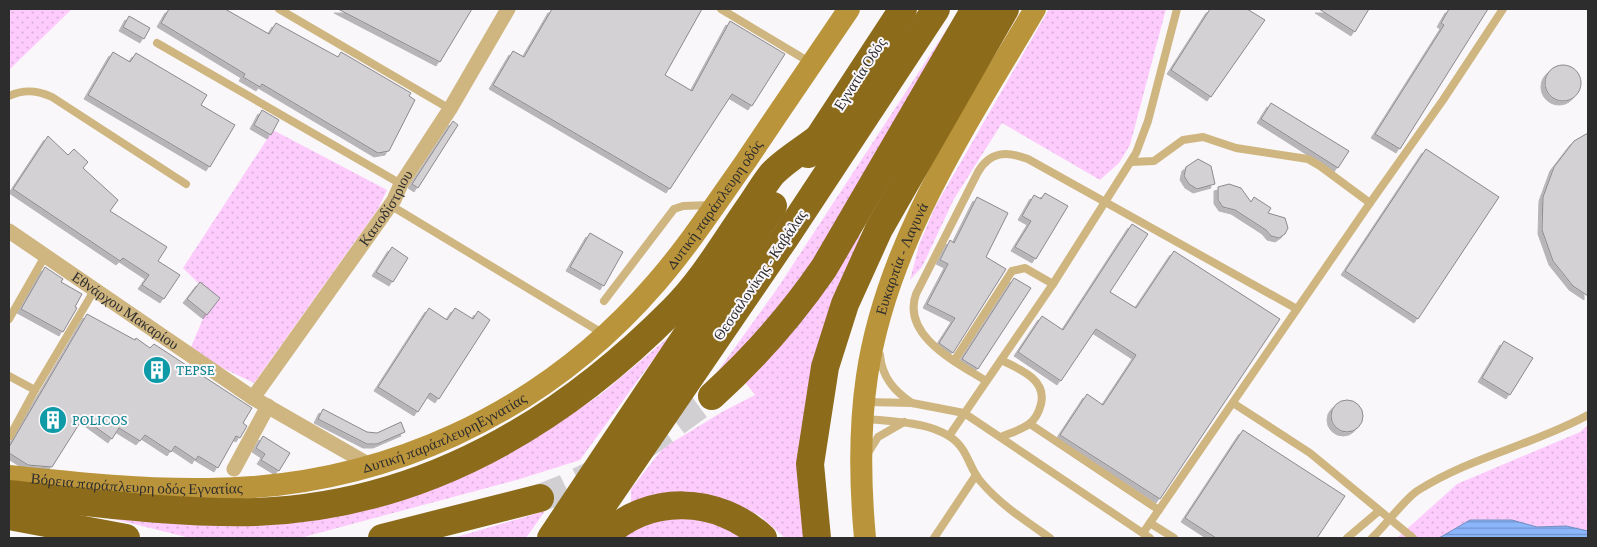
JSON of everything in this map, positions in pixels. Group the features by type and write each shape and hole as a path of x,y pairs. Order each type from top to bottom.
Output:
{"highway":[{"name":"Εγνατία Οδός","path":"817,139 903,9"},
{"name":"Θεσσαλονίκης - Καβάλας","path":"580,538 790,230 936,9"},
{"path":"712,396 763,348 801,301 824,268 975,9"},
{"path":"817,538 810,464 825,367 845,304 879,229 1005,9"},
{"path":"9,494 177,509 254,512 313,506 377,493 422,480 466,462 491,450 542,419 626,356 676,306 697,281 773,173 817,139"},
{"name":"Θεσσαλονίκης - Καβάλας","path":"551,538 817,139"},
{"path":"382,538 540,498"},
{"path":"603,538 622,522 641,513 679,505 718,510 752,527 764,538"},
{"path":"9,516 126,538"}],"street":[{"name":"Καποδίστριου","path":"253,398 390,205 401,184 450,109 508,9"},
{"name":"Δυτική παράπλευρη οδός","path":"605,335 656,283 716,205 849,9"},
{"name":"Ευκαρπία - Λαγυνά","path":"865,538 861,471 864,411 867,374 880,321 897,270 923,206 952,150 1035,9"},
{"name":"Εθνάρχου Μακαρίου","path":"9,231 253,398 372,468"},
{"name":"Δυτική παράπλευρηΕγνατίας","path":"265,486 323,479 372,468 424,449 495,414 556,374 605,335"},
{"path":"234,468 268,406"},
{"name":"Βόρεια παράπλευρη οδός Εγνατίας","path":"9,476 163,489 265,486"}],"lane":[{"path":"279,9 450,109"},
{"path":"721,9 812,63"},
{"path":"949,436 1053,284 1131,162 1148,122 1177,9"},
{"path":"1143,533 1443,100 1502,9"},
{"path":"157,43 401,184"},
{"path":"9,96 25,91 34,91 52,97 186,184"},
{"path":"1131,162 1154,161 1183,140 1204,137 1233,148 1308,159 1370,203"},
{"path":"986,381 954,361 932,344 921,330 914,315 914,301 978,172 987,160 994,155 1015,154 1028,159 1297,309"},
{"path":"390,205 605,335"},
{"path":"604,301 674,209 683,206 716,205"},
{"path":"9,319 45,256"},
{"path":"954,361 1012,271 1024,268 1053,284"},
{"path":"10,436 95,289"},
{"path":"880,321 880,350 883,372 893,388 912,403"},
{"path":"1001,360 1028,373 1036,381 1041,391 1042,402 1039,413 1030,424 1001,437"},
{"path":"9,376 35,390"},
{"path":"864,411 912,403 964,413 1150,538"},
{"path":"1233,403 1310,453 1413,538"},
{"path":"864,411 949,436 963,450 980,481 1009,510 1050,538"},
{"path":"1372,538 1415,492 1439,478 1501,451 1558,430 1588,415"},
{"path":"861,471 870,449 878,438 904,422"},
{"path":"1030,424 1159,510"},
{"path":"934,538 976,474"},
{"path":"1347,538 1379,511"},
{"path":"1150,523 1174,538"}],"shaded area":[{"path":"9,9 72,9 9,70"},
{"path":"960,9 798,294 713,378 777,289"},
{"path":"1049,9 1166,9 1130,145 1119,163 1100,180 1002,123 954,199 922,267 910,280 919,245 935,207"},
{"path":"273,130 387,190 378,209 254,383 189,352 212,297 183,268"},
{"path":"858,233 864,238 830,312 807,538 785,538 759,515 731,503 631,507 631,489 663,448 722,412 755,395 744,381"},
{"path":"670,336 580,460 520,479 300,538 190,538 98,515 253,516 540,434 600,395"},
{"path":"1588,425 1588,538 1397,538 1457,484 1580,432"},
{"path":"545,511 526,538 450,538 460,536"},
{"path":"683,514 755,538 620,538 640,524"}],"water":[{"path":"1470,520 1512,520 1537,527 1566,526 1588,531 1588,538 1439,538"}],"building":[{"path":"169,9 225,9 269,34 276,23 338,57 341,52 411,93 409,96 415,100 389,151 378,153 262,84 260,87 243,77 245,74 161,23"},
{"path":"338,9 472,9 440,62"},
{"path":"552,9 702,9 665,75 692,91 730,21 785,54 752,106 732,94 670,189 493,85 513,51 524,57"},
{"path":"1210,9 1247,9 1265,20 1211,97 1171,70"},
{"path":"1319,9 1369,9 1355,32"},
{"path":"1449,9 1488,9 1400,149 1375,134 1444,25 1441,23"},
{"path":"129,16 150,28 144,39 123,27"},
{"path":"113,52 130,62 136,53 207,95 201,105 235,125 210,167 88,95"},
{"path":"1563,65 1576,70 1581,83 1576,96 1563,101 1550,96 1545,83 1550,70"},
{"path":"1271,103 1349,151 1338,168 1261,119"},
{"path":"262,110 279,120 271,135 254,125"},
{"path":"453,121 458,125 418,188 412,184"},
{"path":"1588,133 1588,296 1573,286 1553,261 1542,230 1543,197 1554,167 1574,141"},
{"path":"48,136 68,155 74,149 88,162 83,168 118,200 110,211 167,247 158,261 180,275 164,299 142,285 149,275 123,258 120,261 13,189"},
{"path":"1426,149 1499,197 1418,319 1345,271"},
{"path":"1198,159 1211,166 1215,184 1197,189 1189,184 1184,176 1186,167"},
{"path":"1229,184 1241,188 1251,202 1254,197 1271,208 1268,213 1285,218 1288,228 1285,234 1279,238 1271,236 1266,230 1235,210 1223,207 1218,200 1218,187"},
{"path":"1045,193 1068,206 1036,259 1015,247 1031,221 1022,216 1034,195 1041,199"},
{"path":"977,197 1008,213 986,257 1006,269 953,353 939,343 955,318 927,304 948,264 940,260 950,240 954,243"},
{"path":"1132,224 1148,234 1110,292 1136,308 1174,251 1280,319 1160,499 1060,435 1087,394 1103,405 1136,355 1096,329 1061,381 1018,352 1042,316 1063,330"},
{"path":"590,233 623,252 604,286 570,267"},
{"path":"392,247 408,258 393,282 376,272"},
{"path":"45,267 63,279 61,282 82,294 75,307 77,308 63,332 21,309"},
{"path":"1014,278 1031,288 978,369 962,359"},
{"path":"200,282 220,298 207,315 187,299"},
{"path":"429,308 447,320 455,308 473,319 478,311 490,320 439,399 430,393 418,412 378,387"},
{"path":"87,314 135,340 136,338 150,348 154,344 252,408 243,423 247,426 240,438 236,436 218,468 198,456 196,460 175,446 171,452 145,435 140,441 119,428 112,439 83,418 52,467 28,465 9,453 9,447"},
{"path":"1504,341 1533,358 1510,395 1482,378"},
{"path":"1347,400 1353,401 1358,405 1362,410 1362,422 1358,427 1353,431 1347,432 1341,431 1336,427 1332,422 1331,416 1332,410 1336,405 1341,401"},
{"path":"323,409 367,432 377,433 401,422 405,432 377,444 367,444 318,419"},
{"path":"1243,430 1345,496 1317,538 1216,538 1185,518"},
{"path":"263,436 290,453 279,471 261,460 265,454 256,448"}],"tunnel":[{"path":"642,447 712,396"},
{"path":"540,498 602,470"}],"place":[{"name":"TEPSE","path":"157,370"},
{"name":"POLICOS","path":"53,420"}]}
